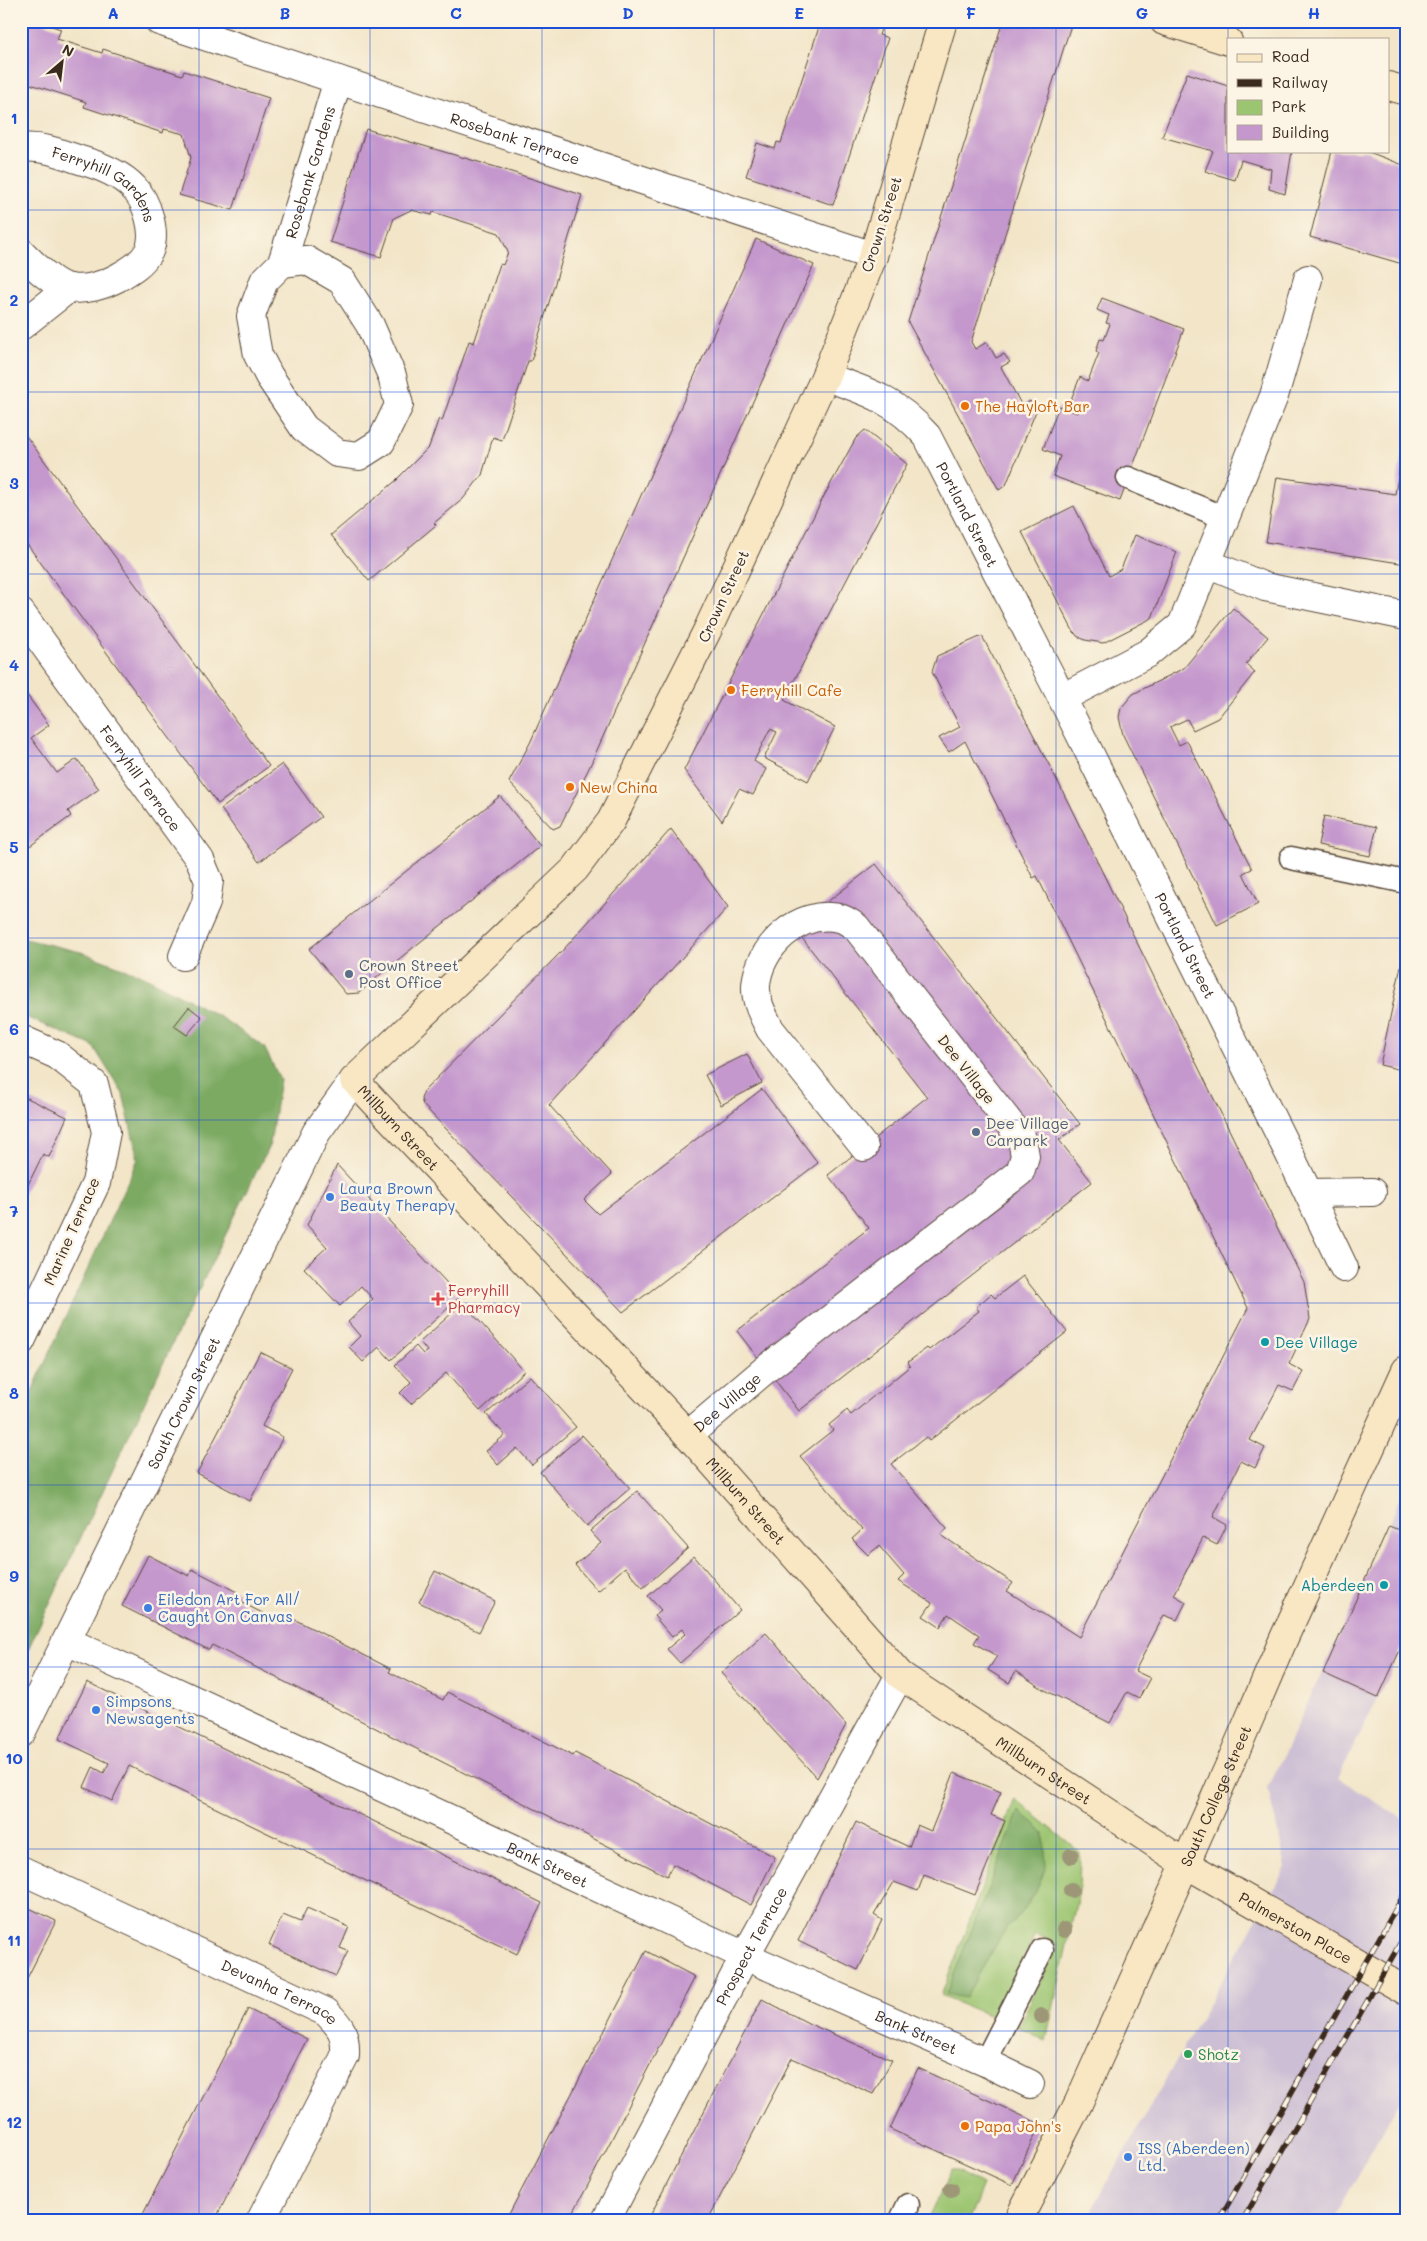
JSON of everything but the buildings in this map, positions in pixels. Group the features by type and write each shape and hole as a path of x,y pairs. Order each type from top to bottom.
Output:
{"street":[{"name":"Rosebank Terrace","path":"159,21 873,256"},
{"name":"Crown Street","path":"354,1080 575,869 612,821 706,631 825,377 873,256 943,21"},
{"path":"1164,21 1227,41"},
{"name":"Rosebank Gardens","path":"282,263 306,260 342,281 370,326 392,376 399,406 380,442 359,456 337,454 304,428 269,376 258,355 251,316 264,282 282,263 338,80"},
{"path":"1390,87 1406,91"},
{"name":"Ferryhill Gardens","path":"21,148 30,147 50,150 92,163 134,187 147,206 152,225 149,251 135,268 103,285 69,288"},
{"path":"21,252 47,276 69,288 21,326"},
{"path":"1062,698 1148,653 1182,625 1274,396 1308,279"},
{"name":"Portland Street","path":"825,377 861,388 889,402 910,417 927,436 1062,698 1344,1268"},
{"path":"1207,563 1265,587 1406,616"},
{"name":"Ferryhill Terrace","path":"22,616 200,860 209,881 206,903 183,956"},
{"name":"Dee Village","path":"688,1435 774,1363 1020,1172 1025,1156 1022,1138 856,927 840,918 819,917 788,930 773,944 761,965 756,986 759,1009 770,1029 864,1147"},
{"name":"Marine Terrace","path":"21,1039 57,1055 94,1084 106,1132 96,1183 21,1341"},
{"name":"Millburn Street","path":"354,1080 688,1435 900,1675 1186,1864"},
{"name":"South Crown Street","path":"21,1733 316,1133 354,1080"},
{"path":"1308,1193 1372,1192"},
{"name":"South College Street","path":"1018,2220 1078,2104 1186,1864 1288,1629 1406,1370"},
{"name":"Bank Street","path":"67,1641 745,1956 986,2062 1030,2084"},
{"name":"Prospect Terrace","path":"606,2220 745,1956 900,1675"},
{"name":"Palmerston Place","path":"1186,1864 1406,1991"},
{"name":"Devanha Terrace","path":"21,1870 326,2012 341,2026 346,2041 345,2056 261,2220"}],"lane":[{"path":"1128,478 1225,518"},
{"path":"1290,858 1406,882"},
{"path":"986,2062 1042,1950"}],"shaded area":[{"path":"1406,1481 1406,1637 1338,1778 1406,1821 1406,2090 1333,2220 1086,2220 1286,1867 1268,1789 1389,1526"}],"green space":[{"path":"21,938 81,952 144,976 220,1017 264,1047 280,1079 270,1144 179,1330 21,1664 21,1415 138,1159 123,1094 93,1046 21,1015"},
{"path":"1015,1799 1080,1852 1079,1890 1046,2041 1018,2027 1058,1945 1036,1934 993,2017 941,1996"},
{"path":"1019,1811 1044,1834 1046,1867 1036,1891 1021,1914 1006,1928 965,1998 946,1994"},
{"path":"952,2169 983,2185 969,2220 928,2220"}],"railway":[{"path":"1219,2220 1406,1891"},
{"path":"1243,2220 1406,1933"}],"place":[{"name":"The Hayloft Bar","path":"965,406"},
{"name":"Ferryhill Cafe","path":"731,690"},
{"name":"New China","path":"570,787"},
{"name":"Crown Street Post Office","path":"349,974"},
{"name":"Dee Village Carpark","path":"976,1132"},
{"name":"Laura Brown Beauty Therapy","path":"330,1197"},
{"name":"Ferryhill Pharmacy","path":"438,1299"},
{"name":"Dee Village","path":"1265,1342"},
{"name":"Aberdeen","path":"1384,1585"},
{"name":"Eiledon Art For All/ Caught On Canvas","path":"148,1608"},
{"name":"Simpsons Newsagents","path":"96,1710"},
{"name":"Shotz","path":"1188,2054"},
{"name":"Papa John's","path":"965,2126"},
{"name":"ISS (Aberdeen) Ltd.","path":"1128,2157"}]}
